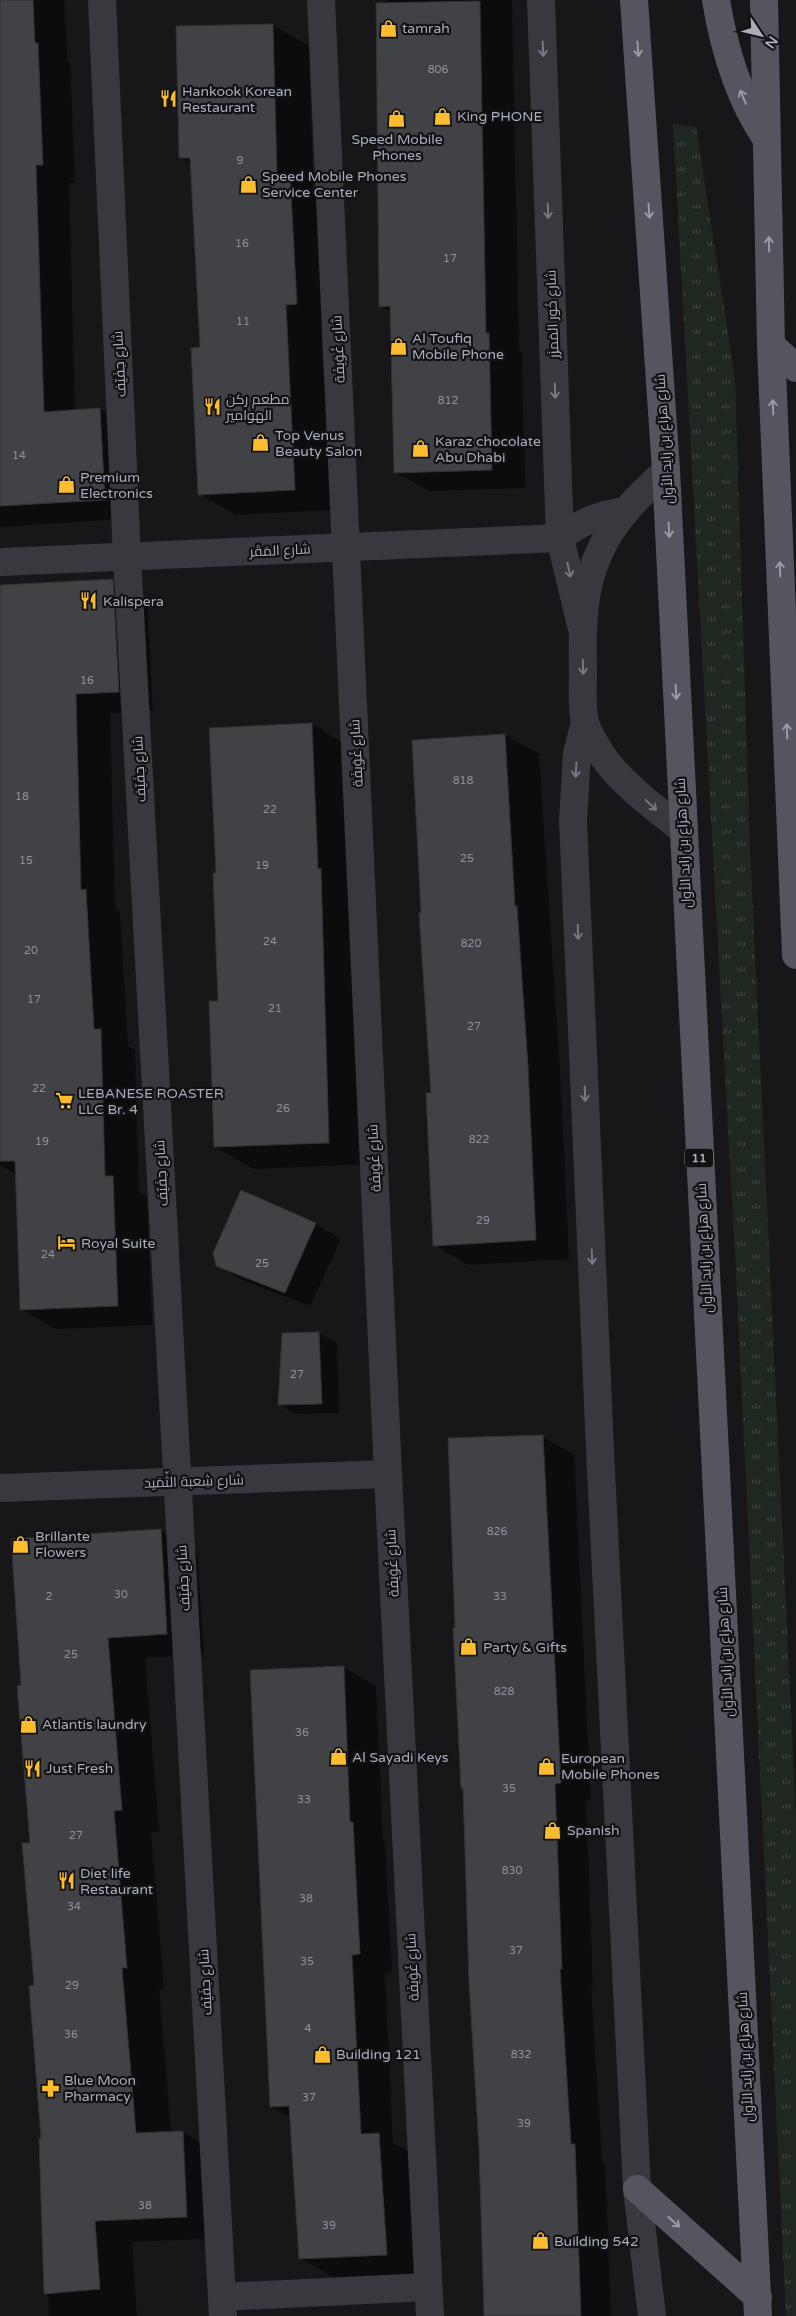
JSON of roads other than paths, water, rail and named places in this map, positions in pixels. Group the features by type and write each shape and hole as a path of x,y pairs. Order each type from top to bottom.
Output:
{"main road":[{"name":"شارع هزاع بن زايد الأول","path":"634,0 666,470 758,2306"},
{"path":"716,0 735,77 751,116 767,140"},
{"path":"764,0 771,345 796,955"},
{"path":"771,345 796,368"},
{"path":"637,2189 758,2306"}],"street":[{"name":"شارع حِفَيّف","path":"102,0 127,557 223,2306"},
{"name":"شارع غُوَيفَة","path":"321,0 388,1474 430,2316"},
{"name":"شارع خُور المَمزَر","path":"541,0 560,538 581,625"},
{"path":"652,2316 637,2189 600,1450 573,820 577,754 585,722 581,625 587,585 594,563 604,544 626,511 666,470"},
{"path":"560,538 591,518 608,513 626,511"},
{"name":"شارع المَقَر","path":"0,562 560,538"},
{"path":"585,722 600,752 616,771 656,809 683,830"},
{"name":"شارع شِعبة الثِّمَيد","path":"0,1488 388,1474"},
{"path":"223,2306 428,2287"}],"place":[{"name":"tamrah","path":"388,28"},
{"name":"Hankook Korean Restaurant","path":"168,99"},
{"name":"King PHONE","path":"443,116"},
{"name":"Speed Mobile Phones","path":"397,119"},
{"name":"Speed Mobile Phones Service Center","path":"248,184"},
{"name":"Al Toufiq Mobile Phone","path":"398,346"},
{"name":"مطعم ركن الهوامير","path":"212,407"},
{"name":"Top Venus Beauty Salon","path":"261,443"},
{"name":"Karaz chocolate Abu Dhabi","path":"421,449"},
{"name":"Premium Electronics","path":"66,485"},
{"name":"Kalispera","path":"89,601"},
{"name":"LEBANESE ROASTER LLC Br. 4","path":"64,1101"},
{"name":"Royal Suite","path":"67,1243"},
{"name":"Brillante Flowers","path":"21,1544"},
{"name":"Party & Gifts","path":"469,1647"},
{"name":"Atlantis laundry","path":"28,1724"},
{"name":"Al Sayadi Keys","path":"338,1757"},
{"name":"European Mobile Phones","path":"547,1766"},
{"name":"Just Fresh","path":"32,1768"},
{"name":"Spanish","path":"553,1830"},
{"name":"Diet life Restaurant","path":"66,1881"},
{"name":"Building 121","path":"322,2054"},
{"name":"Blue Moon Pharmacy","path":"50,2088"},
{"name":"Building 542","path":"540,2241"}]}
